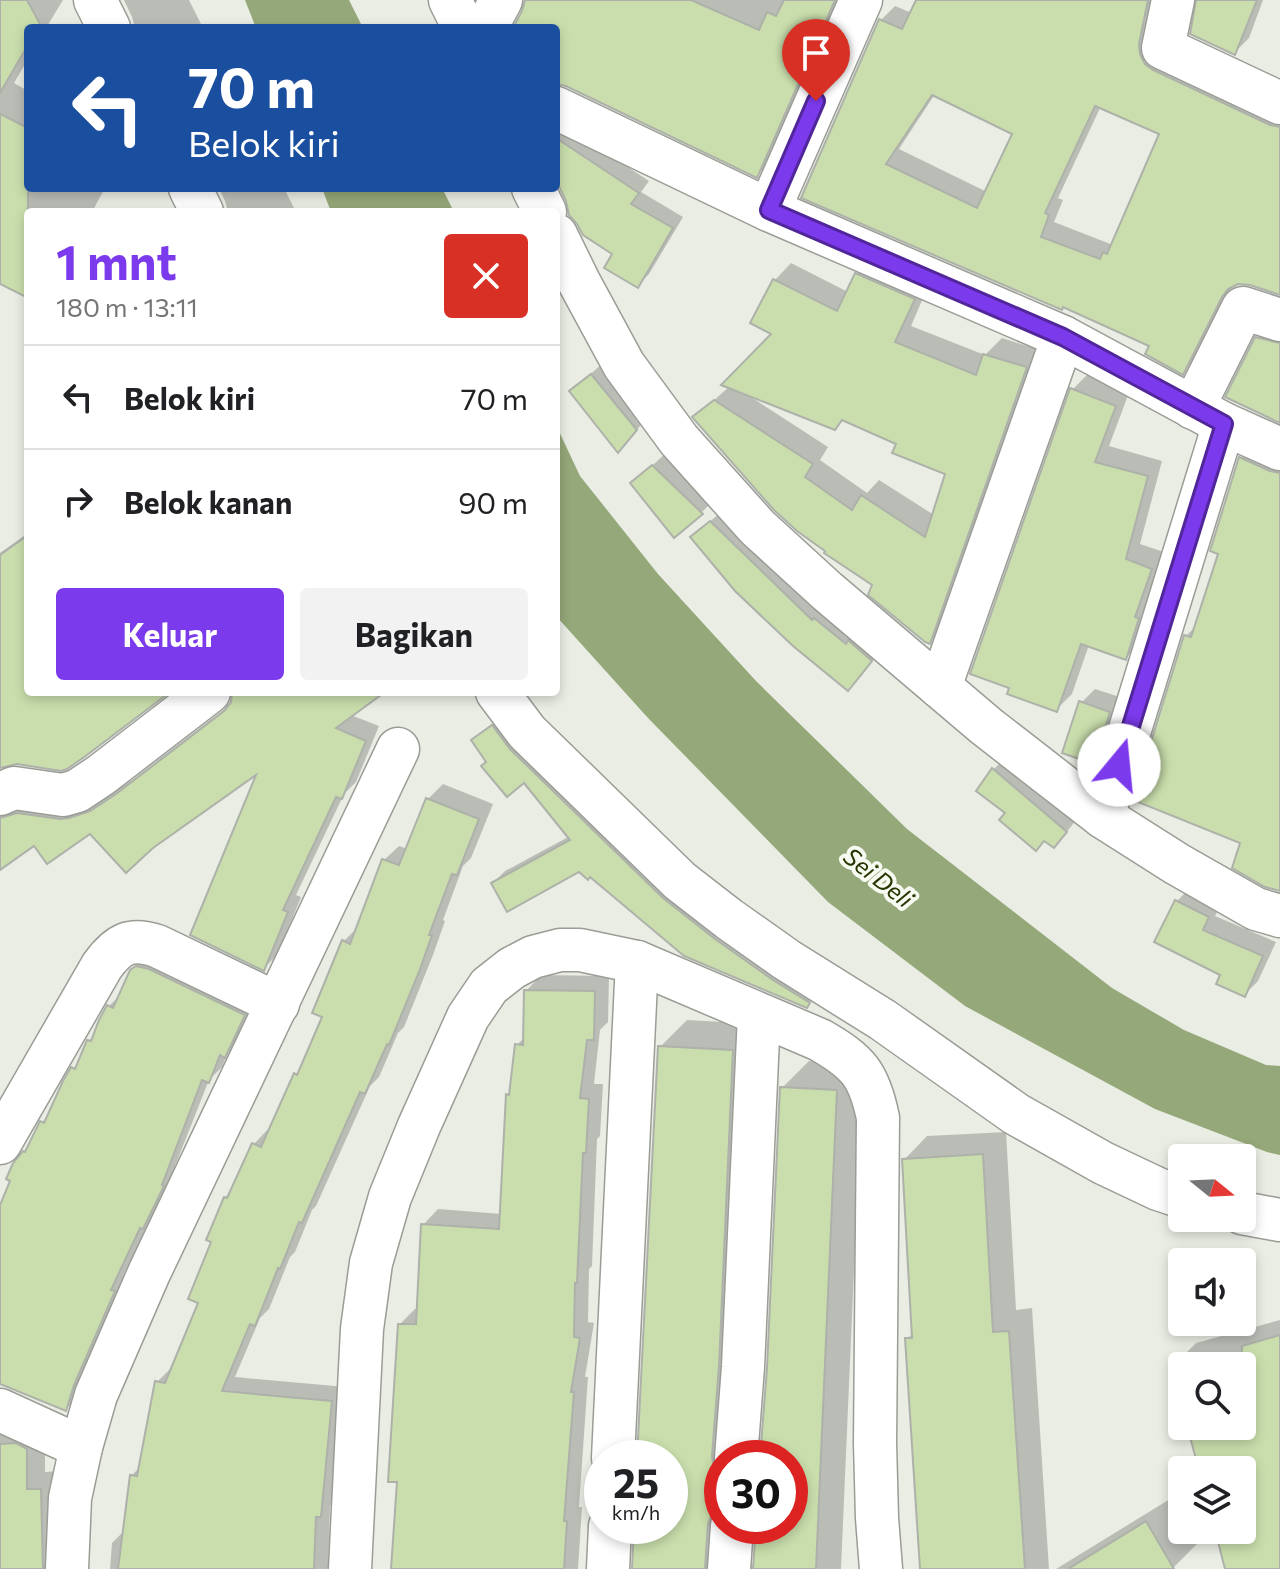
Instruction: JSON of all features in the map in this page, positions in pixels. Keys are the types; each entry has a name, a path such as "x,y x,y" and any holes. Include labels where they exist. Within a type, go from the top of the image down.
{"street":[{"path":"95,0 107,24"},
{"path":"450,0 462,24"},
{"path":"488,24 501,0"},
{"path":"769,210 861,0"},
{"path":"1173,0 1163,48 1280,103"},
{"path":"560,110 769,210 1063,337 1209,416 1280,449"},
{"path":"560,243 624,365 679,440 757,527 986,726 1103,817 1243,902 1280,916"},
{"path":"1103,817 1209,416 1243,308 1280,320"},
{"path":"940,687 1063,337"},
{"path":"0,794 14,788 63,795 77,791 204,696"},
{"path":"500,696 527,732 680,881 729,919 787,960 883,1020 1016,1114 1103,1163 1168,1192"},
{"path":"67,1569 70,1498 96,1395 149,1273 398,749"},
{"path":"0,1143 102,966 120,946 133,941 157,946 278,1004"},
{"path":"350,1569 362,1329 371,1263 390,1197 468,1017 489,986 533,957 560,950 580,950 637,962 820,1040 843,1053 867,1080 878,1118 875,1443 881,1569"},
{"path":"614,1440 637,962"},
{"path":"737,1440 759,1015"},
{"path":"1256,1216 1280,1220"},
{"path":"0,1410 81,1447"},
{"path":"608,1569 609,1544"},
{"path":"729,1569 731,1544"}],"water":[{"path":"245,0 349,0 361,24 254,24"},
{"path":"324,192 444,192 452,208 330,208"},
{"name":"Sei Deli","path":"560,434 580,476 658,574 756,681 907,829 1112,988 1184,1030 1266,1065 1280,1066 1280,1155 1155,1109 965,1006 828,902 648,718 560,620"}],"building":[{"path":"0,0 27,0 40,24 24,24 24,52 0,93"},
{"path":"525,0 691,0 759,30 767,12 776,16 784,0 835,0 757,178 560,85 560,24 515,24"},
{"path":"916,0 1148,0 1139,44 1145,64 1270,125 1280,127 1280,295 1250,285 1238,284 1228,289 1183,375 1145,354 1149,346 801,198 879,19 902,29","holes":["932,95 1012,134 977,208 886,164","1095,106 1159,134 1107,254 1103,252 1100,259 1041,237 1049,215 1045,213"]},
{"path":"1196,0 1257,0 1235,55 1190,34"},
{"path":"0,114 24,126 24,192 28,192 28,208 24,208 24,296 0,284"},
{"path":"560,141 639,193 631,204 673,228 638,288 604,268 612,254 583,235 569,215 560,188"},
{"path":"855,273 915,299 895,342 976,375 983,354 1027,367 930,644 868,595 872,585 824,553 774,510 692,417 714,400 813,464 805,477 852,510 861,495 925,537 945,474 892,453 896,444 842,420 835,430 721,385 771,334 750,323 773,279 837,311"},
{"path":"1255,337 1280,343 1280,423 1225,397"},
{"path":"591,374 637,430 618,453 569,391"},
{"path":"1070,388 1116,406 1095,462 1148,476 1126,559 1152,569 1135,617 1139,618 1126,660 1081,644 1057,712 1007,694 1009,688 970,674"},
{"path":"1239,457 1280,473 1280,891 1265,887 1232,868 1240,843 1133,800 1184,635 1191,637 1218,554 1210,551"},
{"path":"652,465 703,514 674,538 630,483"},
{"path":"710,521 812,620 814,618 846,644 848,640 872,661 848,691 793,646 735,591 690,537"},
{"path":"24,538 24,696 165,696 61,771 17,764 0,768 0,555"},
{"path":"232,696 380,696 336,728 366,741 342,799 336,797 283,910 288,912 264,971 190,935 256,775 153,848 126,873 90,834 47,864 34,846 0,870 0,818 17,813 60,819 90,811 224,711"},
{"path":"1079,701 1110,712 1094,764 1062,753"},
{"path":"492,725 510,749 663,898 715,939 810,1003 807,1008 684,956 590,877 588,880 579,872 507,912 491,883 570,840 524,783 507,797 481,766 486,762 471,740"},
{"path":"992,768 1067,832 1054,848 1044,841 1036,851 999,820 1005,813 976,791"},
{"path":"426,798 479,819 457,875 452,874 419,972 389,1045 365,1094 360,1092 302,1223 299,1222 278,1268 255,1326 250,1324 222,1391 332,1401 321,1517 316,1517 314,1569 118,1569 130,1475 137,1476 155,1381 165,1383 198,1303 188,1299 211,1242 206,1240 252,1143 261,1147 294,1073 297,1075 322,1017 312,1013 342,940 350,944 382,859 399,865"},
{"path":"1175,900 1209,917 1203,930 1263,956 1245,997 1216,984 1220,975 1154,942"},
{"path":"136,966 149,969 245,1015 225,1058 220,1055 209,1083 202,1080 164,1186 111,1290 115,1291 74,1385 66,1411 0,1384 0,1205 10,1181 6,1179 13,1163 25,1152 40,1121 44,1123 63,1081 71,1067 75,1069 107,1005 113,1008 130,970"},
{"path":"524,990 595,991 594,1040 587,1040 580,1098 589,1099 575,1283 574,1337 580,1338 571,1392 574,1392 564,1521 567,1521 564,1569 391,1569 397,1482 388,1482 398,1324 416,1324 421,1224 499,1229 506,1094 509,1095 515,1044 523,1045"},
{"path":"658,1046 733,1050 719,1366 713,1440 704,1440 705,1569 632,1569 633,1544 688,1544 688,1440 638,1440"},
{"path":"780,1087 837,1090 816,1569 753,1569 755,1544 808,1544 808,1440 761,1440"},
{"path":"983,1154 993,1332 1009,1331 1025,1569 920,1569 905,1338 912,1338 902,1159"},
{"path":"1280,1335 1280,1569 1225,1569 1219,1544 1256,1544 1256,1456 1195,1456 1191,1440 1256,1440 1256,1352 1242,1352 1242,1346"},
{"path":"16,1443 27,1449 27,1489 41,1489 43,1569 0,1569 0,1444"},
{"path":"1146,1521 1174,1569 1068,1569"}],"route":[{"path":"816,101 769,210 1063,337 1224,424 1119,765"}]}
